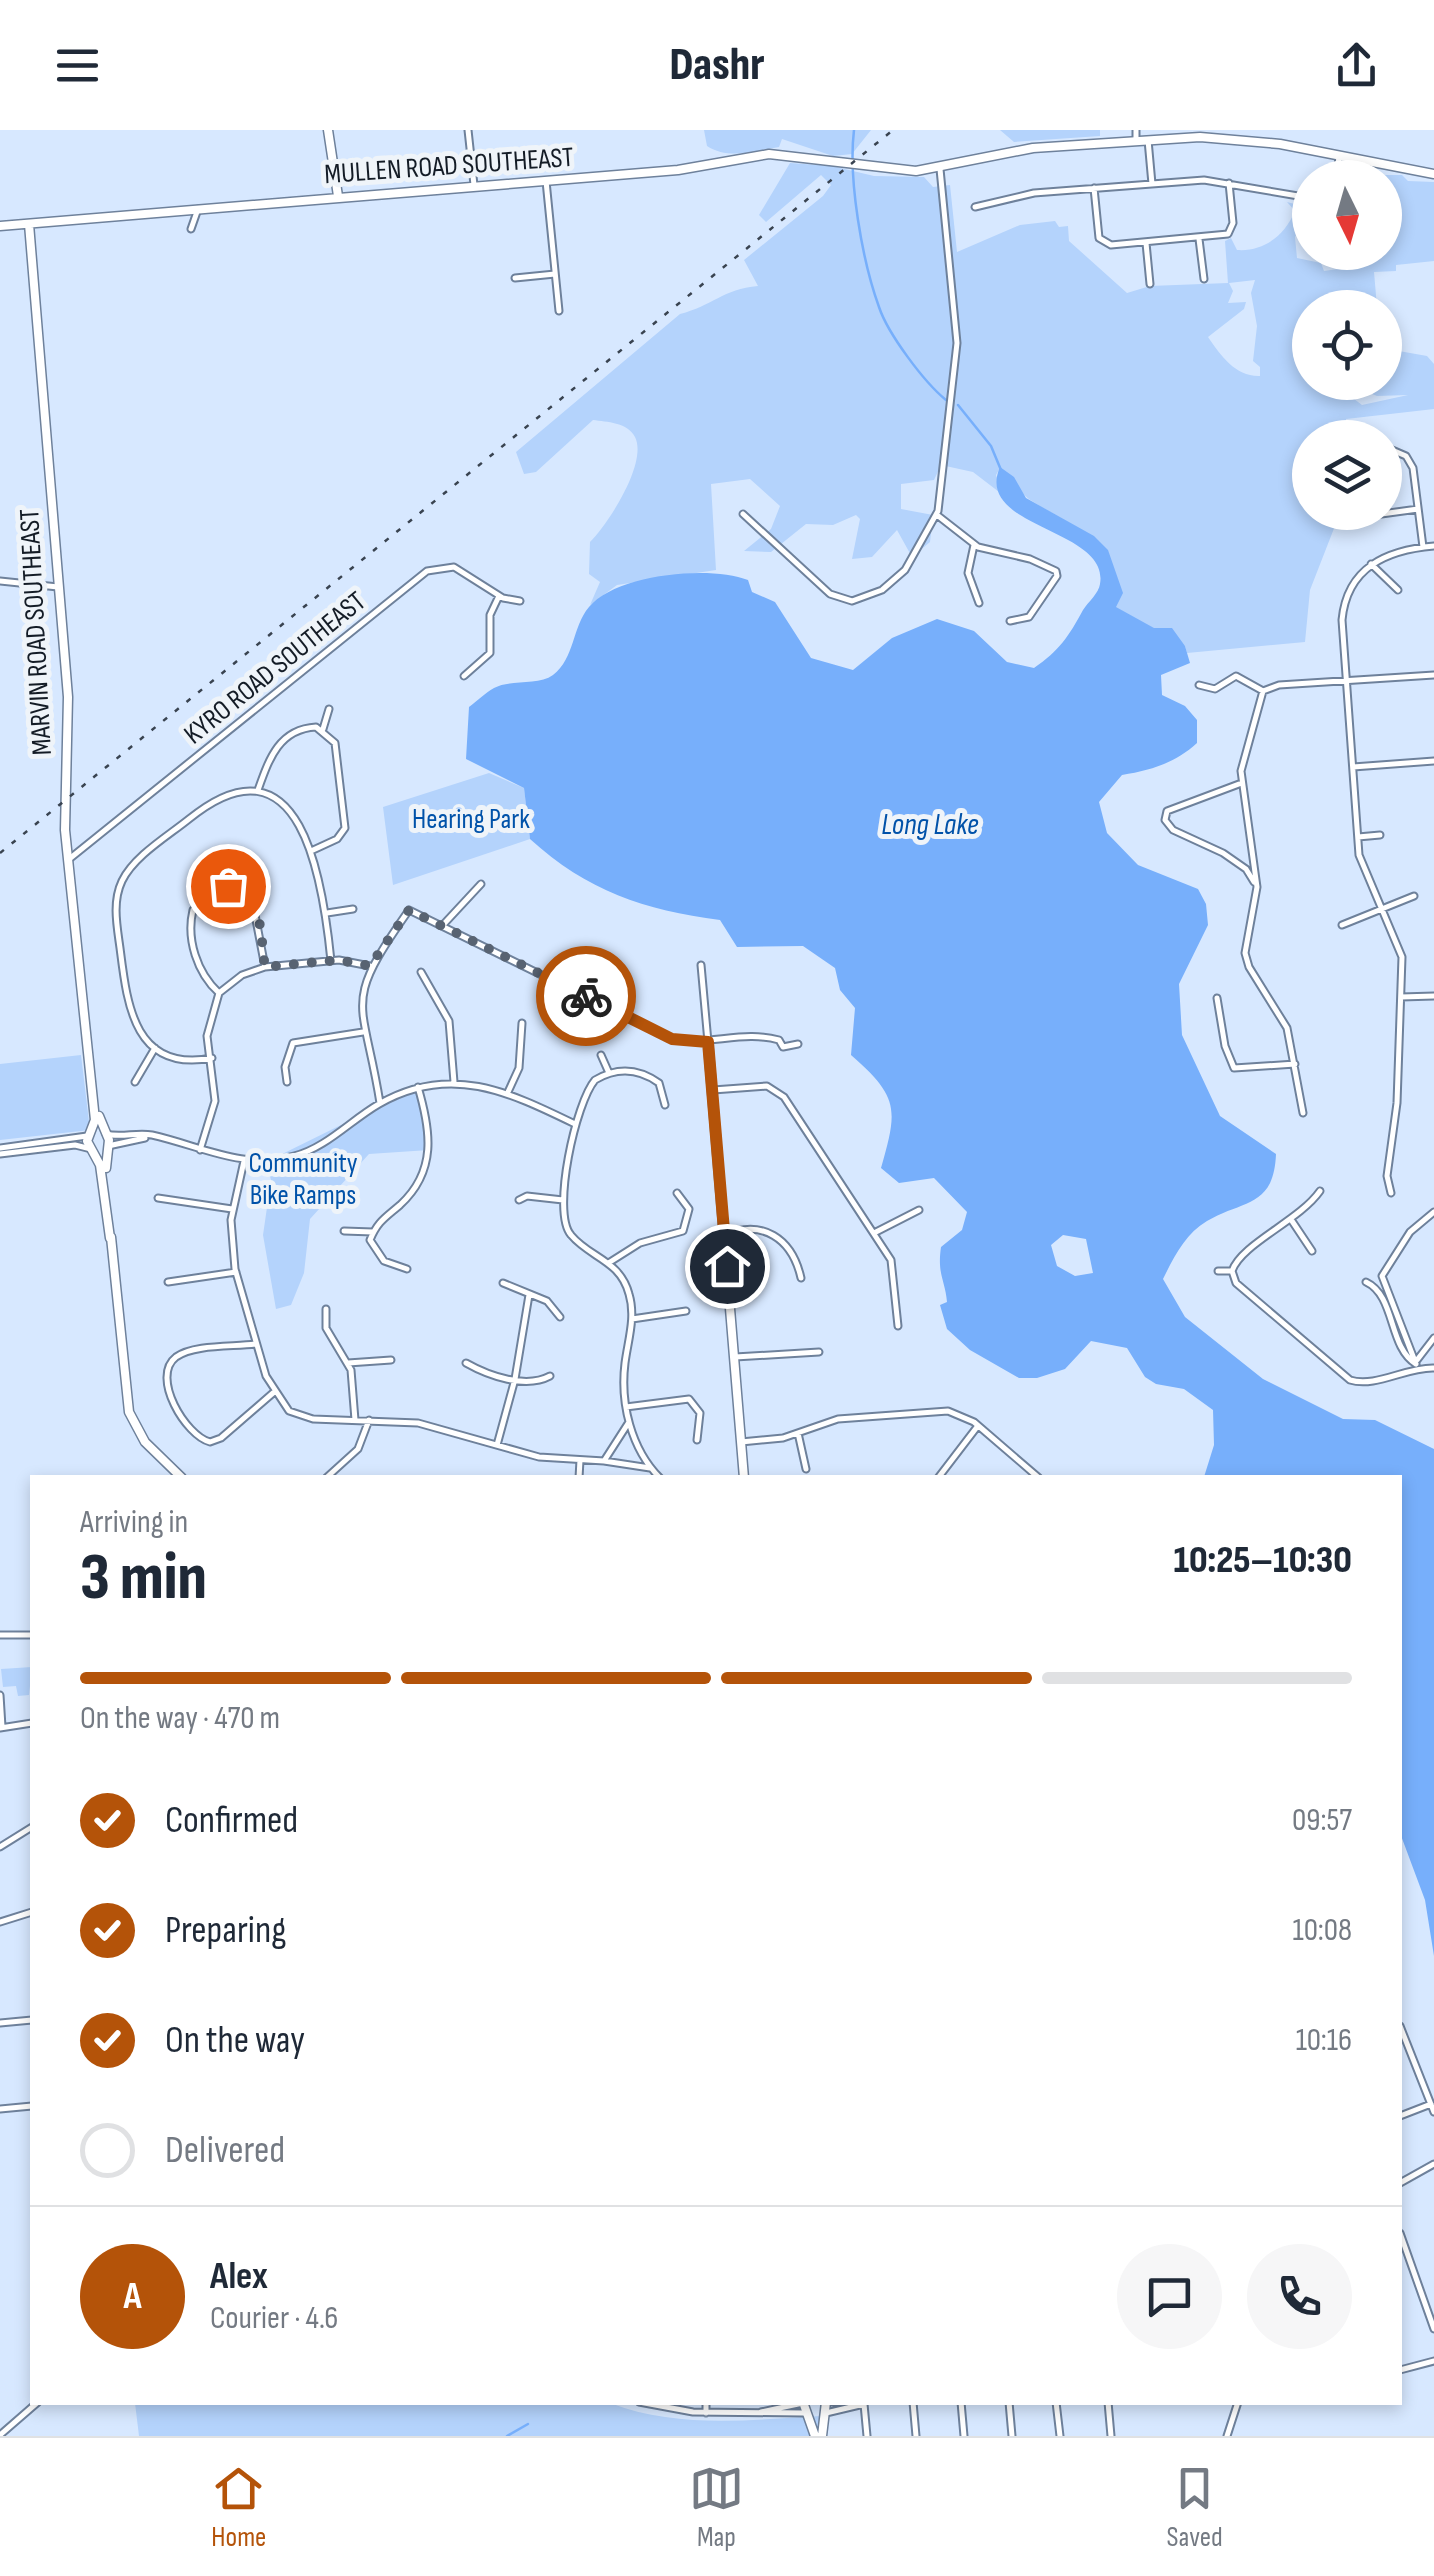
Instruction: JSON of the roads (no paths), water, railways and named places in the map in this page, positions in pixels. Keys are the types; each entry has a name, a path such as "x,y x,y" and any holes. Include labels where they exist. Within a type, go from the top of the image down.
{"street":[{"path":"328,130 338,196"},
{"path":"468,130 474,186"},
{"path":"1136,130 1136,141"},
{"name":"MULLEN ROAD SOUTHEAST","path":"0,226 682,170 768,154 871,168 940,169 1033,148 1148,140 1240,139 1434,174"},
{"path":"1148,140 1152,184"},
{"path":"1339,155 1339,160"},
{"path":"743,514 830,594 852,602 882,590 906,570 936,514 957,350 940,169"},
{"path":"546,180 559,311"},
{"path":"974,207 1034,193 1204,180 1292,195"},
{"path":"1094,188 1102,242 1110,245 1224,236 1232,230 1229,183"},
{"path":"191,229 198,208"},
{"name":"MARVIN ROAD SOUTHEAST","path":"29,224 68,709 68,860 95,1120 90,1134 92,1150"},
{"path":"1199,238 1204,279"},
{"path":"1146,242 1150,284"},
{"path":"516,278 555,274"},
{"path":"1402,454 1413,468 1422,547"},
{"path":"1402,511 1418,509"},
{"path":"936,514 992,553 1030,559 1056,572 1030,617 1010,621"},
{"path":"975,544 968,574 979,603"},
{"path":"1391,1193 1387,1176 1398,1102 1402,957 1360,861 1343,606 1352,584 1371,564 1395,550 1434,546"},
{"path":"1371,564 1398,590"},
{"name":"KYRO ROAD SOUTHEAST","path":"68,860 427,571 454,567 499,596 520,600"},
{"path":"0,581 58,587"},
{"path":"464,676 490,652 490,614 499,596"},
{"path":"1199,685 1215,689 1236,676 1264,691 1279,686 1434,675"},
{"path":"1264,691 1252,718 1240,784 1254,852 1256,885 1246,960 1284,1021 1302,1114"},
{"path":"323,729 329,709"},
{"path":"258,790 270,757 284,739 299,729 323,729 335,743 346,822 337,839 310,852"},
{"path":"1353,767 1434,761"},
{"path":"1240,784 1178,804 1167,810 1165,820 1173,830 1241,865 1256,885"},
{"path":"212,1058 187,1058 155,1048 137,1031 129,1011 116,916 120,885 129,869 209,802 238,789 258,790 274,796 294,814 324,892 331,961"},
{"path":"1358,837 1380,836"},
{"path":"237,887 239,875"},
{"path":"442,926 481,884"},
{"path":"219,993 208,983 195,956 191,916 218,890 237,887 248,893 255,906 265,967"},
{"path":"1342,925 1414,896"},
{"path":"326,913 354,909"},
{"path":"380,1103 363,1032 360,998 370,966 409,910 672,1039 708,1042 763,1037 779,1040 784,1047 798,1044"},
{"path":"200,1150 215,1101 208,1026 219,993 242,975 265,967 331,961 370,966"},
{"path":"700,966 744,1475"},
{"path":"421,972 449,1021 454,1082"},
{"path":"1400,997 1434,996"},
{"path":"1217,998 1224,1046 1234,1068 1295,1064"},
{"path":"508,1092 520,1068 522,1023"},
{"path":"287,1082 285,1067 293,1043 363,1032"},
{"name":"MARVIN ROAD SOUTHEAST","path":"88,1038 106,1148"},
{"path":"135,1082 155,1048"},
{"path":"601,1055 608,1073"},
{"path":"658,1475 629,1422 626,1406 624,1371 632,1319 629,1292 610,1262 567,1230 564,1200 576,1124 587,1090 608,1073 636,1070 652,1078 663,1090 665,1105"},
{"path":"0,1150 104,1132 158,1138 244,1161 305,1153 380,1103 418,1087 454,1082 508,1092 576,1124"},
{"path":"407,1268 384,1261 370,1246 382,1217 406,1199 425,1170 430,1140 418,1087"},
{"path":"713,1090 776,1088 799,1116 891,1260 898,1326"},
{"path":"0,1150 75,1144 92,1150 117,1141 158,1138"},
{"path":"106,1148 110,1238"},
{"path":"92,1150 100,1165 110,1238 127,1406 145,1442 179,1475"},
{"path":"244,1161 232,1209 236,1272 273,1393 297,1415 432,1426 538,1457 629,1461 653,1469"},
{"path":"1232,1271 1242,1254 1292,1221 1320,1191"},
{"path":"610,1262 640,1243 683,1231 689,1222 688,1209 677,1193"},
{"path":"518,1200 527,1196 564,1200"},
{"path":"158,1198 232,1209"},
{"path":"874,1233 919,1210"},
{"path":"1416,1366 1382,1276 1410,1232 1434,1212"},
{"path":"1292,1221 1312,1251"},
{"path":"725,1235 749,1228 772,1231 788,1248 800,1278"},
{"path":"344,1231 373,1232"},
{"path":"1218,1271 1232,1271"},
{"path":"1232,1271 1243,1292 1313,1344 1350,1380 1367,1382 1416,1366 1434,1368"},
{"path":"168,1282 236,1272"},
{"path":"1366,1282 1382,1296 1406,1356 1416,1366"},
{"path":"503,1284 548,1301 560,1317"},
{"path":"497,1445 515,1379 529,1294"},
{"path":"326,1308 326,1328 348,1363 354,1387 355,1420"},
{"path":"632,1319 686,1311"},
{"path":"1416,1366 1434,1338"},
{"path":"256,1344 195,1351 174,1358 168,1368 169,1390 192,1432 210,1442 221,1438 273,1393"},
{"path":"734,1357 819,1352"},
{"path":"348,1363 391,1360"},
{"path":"466,1363 515,1379 536,1381 550,1376"},
{"path":"626,1406 689,1399 700,1414 697,1440"},
{"path":"741,1442 838,1420 938,1410 958,1414 1035,1475"},
{"path":"329,1475 358,1449 369,1420"},
{"path":"604,1460 629,1422"},
{"path":"940,1475 977,1427"},
{"path":"798,1432 806,1469"},
{"path":"579,1475 580,1460"},
{"path":"0,1635 30,1634"},
{"path":"0,1696 1,1728 30,1722"},
{"path":"0,1847 30,1828"},
{"path":"0,1911 2,1920 30,1913"},
{"path":"0,2022 30,2020"},
{"path":"1402,2031 1434,2112"},
{"path":"1402,2115 1431,2104"},
{"path":"0,2109 30,2106"},
{"path":"1402,2182 1434,2164"},
{"path":"1404,2254 1434,2329"},
{"path":"1402,2370 1434,2362"},
{"path":"0,2436 35,2405"},
{"path":"658,2405 706,2413 806,2416 826,2409"},
{"path":"706,2405 706,2413"},
{"path":"761,2412 794,2405"},
{"path":"803,2405 818,2436"},
{"path":"864,2405 867,2436"},
{"path":"913,2405 916,2436"},
{"path":"960,2405 964,2436"},
{"path":"1009,2405 1012,2436"},
{"path":"1056,2405 1060,2436"},
{"path":"1108,2405 1111,2436"},
{"path":"1227,2436 1237,2405"},
{"path":"818,2436 826,2409"}],"water":[{"name":"Long Lake","path":"1000,467 1014,477 1026,498 1094,536 1108,550 1123,593 1116,607 1154,628 1172,628 1185,646 1190,663 1161,675 1162,695 1185,706 1197,720 1197,743 1162,765 1122,775 1099,802 1107,833 1138,865 1198,889 1206,904 1208,925 1179,984 1182,1035 1220,1116 1276,1154 1274,1172 1263,1193 1192,1232 1163,1279 1185,1317 1263,1379 1343,1419 1375,1420 1434,1449 1434,1956 1425,1900 1402,1838 1402,1475 1205,1475 1214,1445 1213,1410 1184,1389 1156,1384 1145,1377 1127,1348 1091,1341 1065,1369 1037,1378 1019,1378 970,1350 947,1329 940,1305 947,1302 941,1247 962,1230 967,1212 934,1178 899,1183 881,1168 892,1117 890,1105 878,1082 851,1055 855,1008 840,990 835,968 803,946 737,947 720,920 642,904 595,885 530,839 524,788 466,759 469,707 501,685 553,675 566,660 589,607 620,587 664,576 711,573 748,580 752,592 775,602 811,658 853,670 892,638 937,619 974,631 1007,662 1034,668 1063,642 1098,591 1097,565 1085,551 1006,504 997,488","holes":["1063,1235 1086,1239 1093,1273 1075,1276 1057,1266 1051,1245"]}],"waterway":[{"path":"854,130 858,219 879,307 908,357 946,400"},
{"path":"958,405 991,446 1001,470"},
{"path":"507,2436 528,2424"}],"railway":[{"path":"0,853 893,130"}],"park label":[{"name":"Hearing Park","path":"471,819"},
{"name":"Community Bike Ramps","path":"303,1179"}]}
